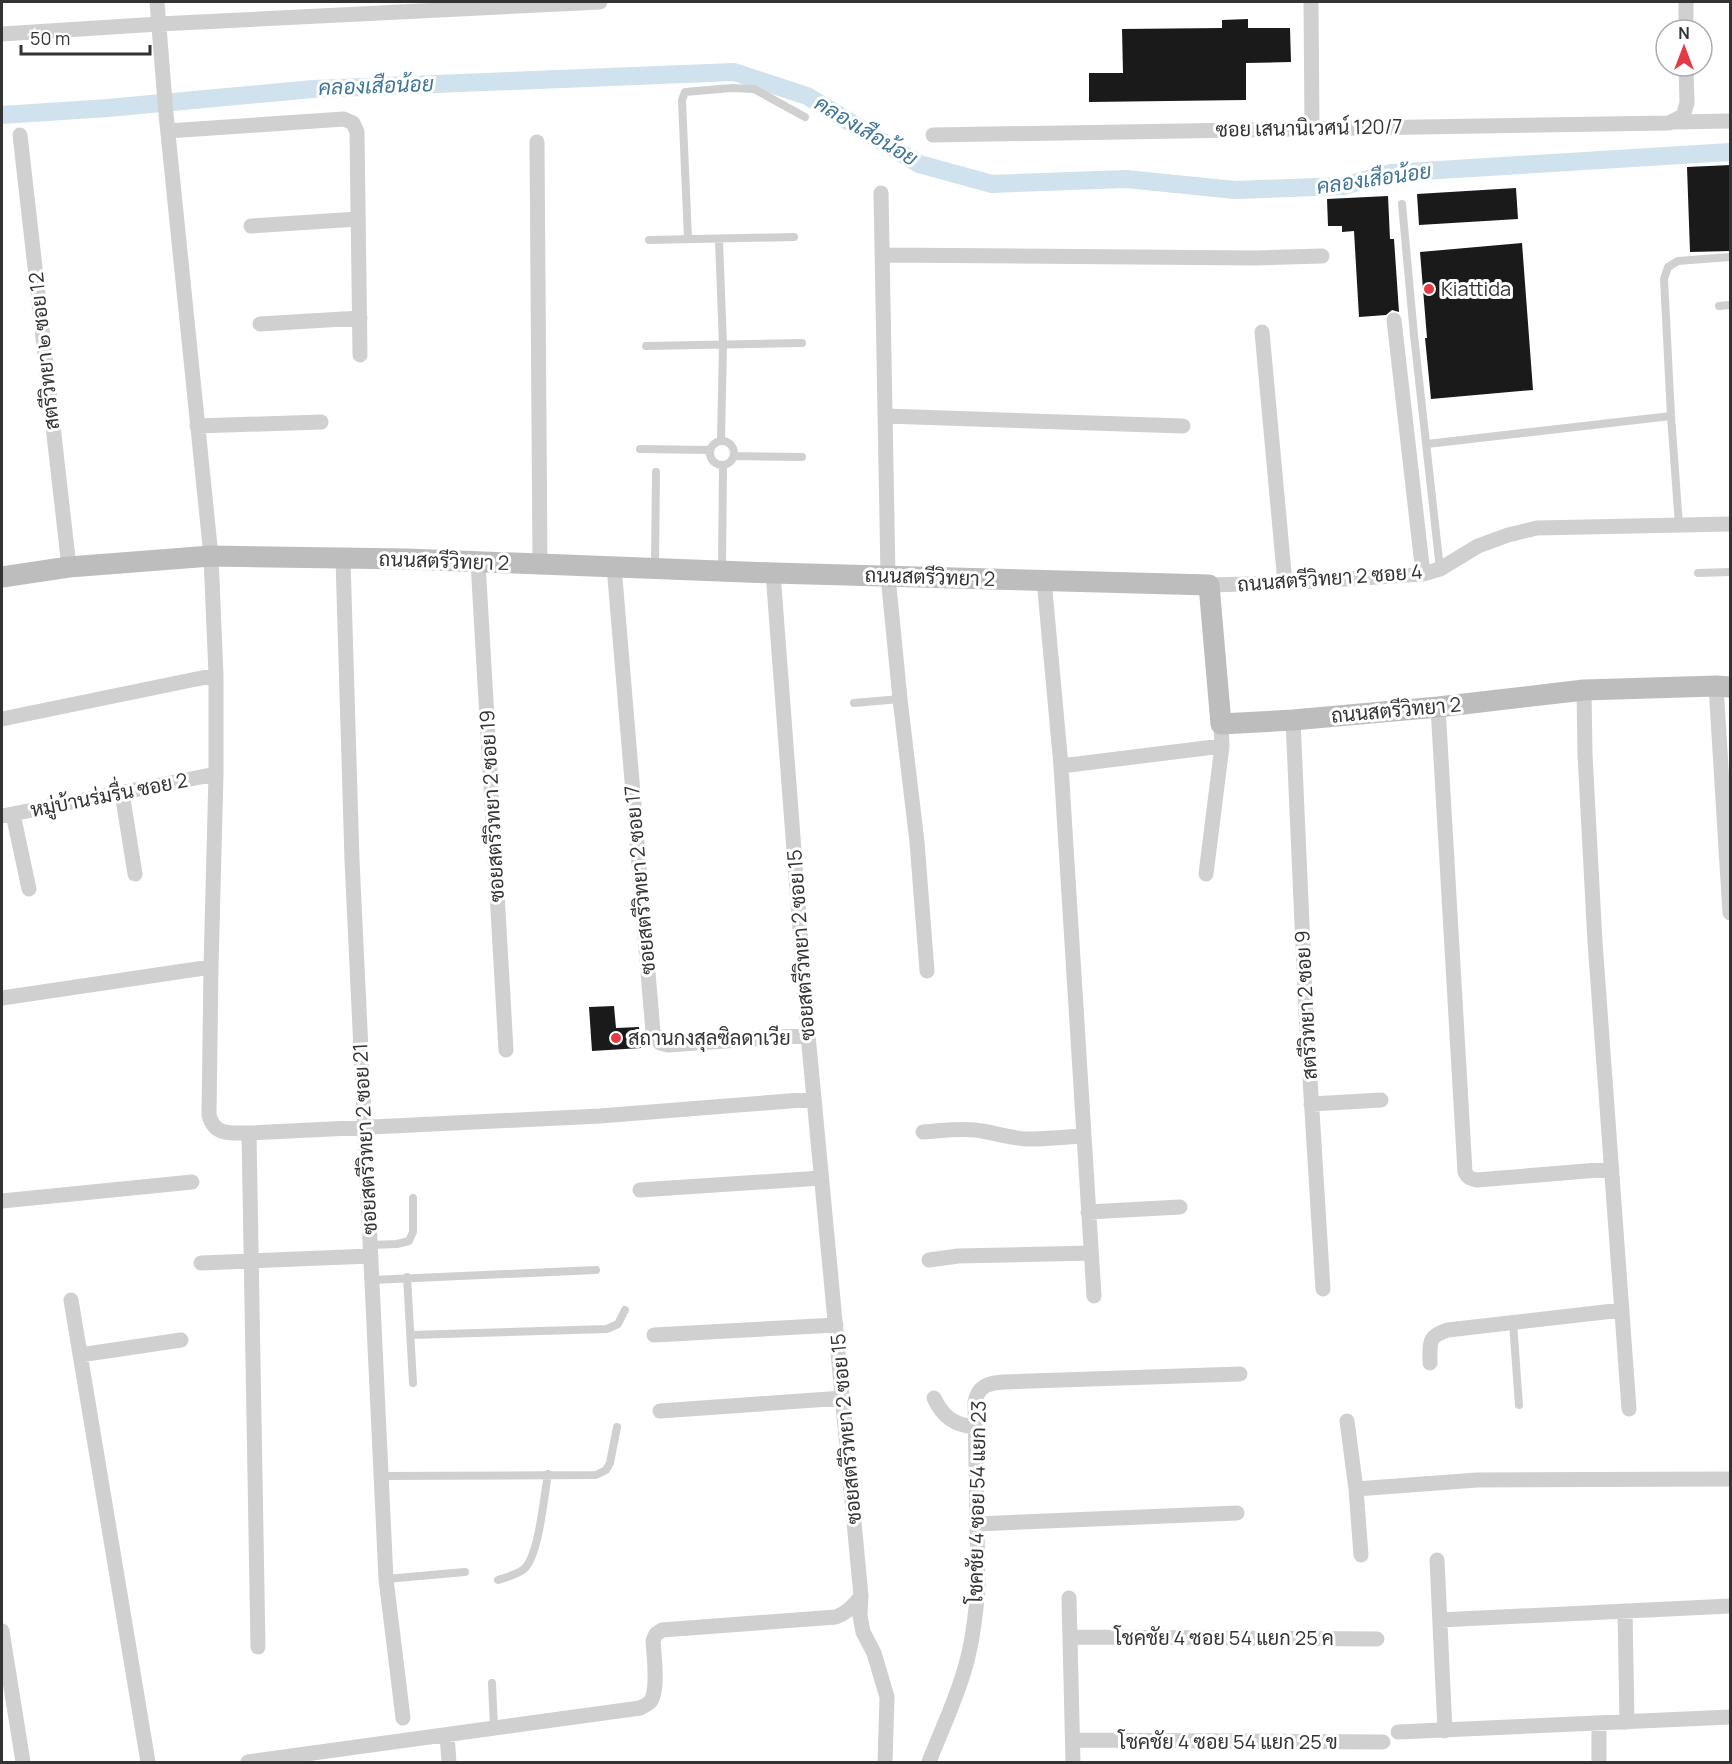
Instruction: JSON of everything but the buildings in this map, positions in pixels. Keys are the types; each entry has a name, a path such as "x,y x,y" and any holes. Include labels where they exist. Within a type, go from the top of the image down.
{"street":[{"path":"157,2 166,114 211,556 216,675 209,1115 211,1122 216,1128 231,1133 249,1133 600,1116 814,1099"},
{"path":"2,28 2,34 159,24 307,9 600,2"},
{"path":"1311,2 1312,128"},
{"path":"1686,2 1686,18"},
{"path":"1676,119 1687,103 1686,78"},
{"path":"168,131 344,119 353,123 357,132 360,355"},
{"name":"ซอย เสนานิเวศน์ 120/7","path":"933,135 1676,119 1731,121"},
{"name":"สตรีวิทยา ๒ ซอย 12","path":"20,135 69,567"},
{"path":"537,142 540,564"},
{"path":"881,193 888,576 917,842 927,971"},
{"path":"251,226 358,219"},
{"path":"883,255 1256,258 1322,256"},
{"path":"260,324 360,318"},
{"path":"1394,320 1423,574"},
{"path":"1262,332 1285,583"},
{"path":"885,416 1183,426"},
{"path":"197,426 321,422"},
{"name":"ถนนสตรีวิทยา 2 ซอย 4","path":"1209,585 1285,583 1423,574 1440,569 1478,546 1537,528 1731,524"},
{"name":"ถนนสตรีวิทยา 2","path":"2,577 69,567 211,556 407,559 773,573 1209,585"},
{"name":"ซอยสตรีวิทยา 2 ซอย 21","path":"343,559 352,860 386,1579 403,1718"},
{"name":"ซอยสตรีวิทยา 2 ซอย 19","path":"478,562 506,1050"},
{"name":"ซอยสตรีวิทยา 2 ซอย 17","path":"614,566 653,1032 660,1043 668,1045 808,1035"},
{"name":"ซอยสตรีวิทยา 2 ซอย 15","path":"773,573 808,1035 861,1596 860,1616 863,1632 874,1653 887,1697 885,1762"},
{"path":"1044,580 1061,766 1094,1296"},
{"path":"1206,874 1222,746 1209,585"},
{"path":"2,719 216,675"},
{"path":"1723,687 1731,913"},
{"name":"ถนนสตรีวิทยา 2","path":"1221,724 1438,707 1584,690 1723,687"},
{"path":"1584,690 1585,755 1594,919 1629,1409"},
{"path":"1438,707 1465,1172 1471,1179 1477,1179 1611,1169"},
{"name":"สตรีวิทยา 2 ซอย 9","path":"1293,720 1311,1104 1323,1289"},
{"path":"1061,766 1222,746"},
{"name":"หมู่บ้านร่มรื่น ซอย 2","path":"7,815 216,774"},
{"path":"122,793 135,874"},
{"path":"7,815 29,888"},
{"path":"2,998 211,967"},
{"path":"1311,1104 1382,1100"},
{"path":"923,1132 973,1130 1028,1139 1083,1136"},
{"path":"249,1133 258,1647"},
{"path":"640,1190 821,1178"},
{"path":"2,1202 192,1182"},
{"path":"1088,1212 1180,1207"},
{"path":"201,1263 251,1261 371,1250"},
{"path":"929,1260 958,1256 1091,1253"},
{"path":"71,1300 148,1762"},
{"path":"1430,1363 1432,1337 1439,1333 1622,1310"},
{"path":"654,1335 836,1325"},
{"path":"80,1355 181,1340"},
{"name":"โชคชัย 4 ซอย 54 แยก 23","path":"928,1762 956,1696 968,1656 976,1605 976,1393 982,1387 992,1383 1240,1374"},
{"path":"660,1411 843,1398"},
{"path":"934,1398 940,1411 953,1421 964,1426 975,1427"},
{"path":"1347,1421 1356,1489 1361,1555"},
{"path":"1356,1489 1477,1480 1731,1479"},
{"path":"976,1524 1237,1513"},
{"path":"1437,1560 1445,1731"},
{"path":"248,1762 640,1708 649,1704 652,1699 655,1686 653,1641 656,1634 662,1630 836,1617 855,1605 861,1596"},
{"path":"1069,1598 1073,1762"},
{"path":"1440,1620 1731,1606"},
{"path":"1625,1611 1628,1722"},
{"path":"2,1632 23,1762"},
{"name":"โชคชัย 4 ซอย 54 แยก 25 ค","path":"1070,1637 1377,1639"},
{"path":"1398,1732 1731,1717"},
{"path":"1599,1723 1599,1762"},
{"path":"447,1735 449,1762"},
{"name":"โชคชัย 4 ซอย 54 แยก 25 ข","path":"1073,1740 1383,1742"}],"lane":[{"path":"688,239 682,100 685,92 732,88 754,89 805,117"},
{"path":"1402,204 1440,569"},
{"path":"649,240 795,237"},
{"path":"719,240 723,345 721,440"},
{"path":"1679,525 1664,279 1668,267 1678,261 1731,257"},
{"path":"1719,306 1731,305"},
{"path":"646,346 802,343"},
{"path":"1427,444 1671,416"},
{"path":"721,440 729,442 734,448 734,456 730,463 715,464 710,458 710,450 714,443 721,440"},
{"path":"640,449 710,450"},
{"path":"734,456 802,457"},
{"path":"722,570 723,465"},
{"path":"655,568 657,472"},
{"path":"1698,573 1731,572"},
{"path":"854,703 900,699"},
{"path":"371,1250 409,1241 413,1232 413,1198"},
{"path":"372,1280 596,1270"},
{"path":"407,1277 413,1383"},
{"path":"411,1335 607,1329 618,1324 624,1310"},
{"path":"1513,1323 1519,1404"},
{"path":"381,1476 596,1474 606,1470 610,1463 617,1427"},
{"path":"498,1580 517,1574 532,1558 540,1526 548,1474"},
{"path":"386,1579 465,1572"},
{"path":"492,1683 494,1728"}],"waterway":[{"name":"คลองเสือน้อย","path":"2,115 108,108 313,89 734,72 807,96 919,164 992,184 1126,179 1235,190 1343,186 1391,173 1730,152"}],"place":[{"name":"Kiattida","path":"1429,289"},
{"name":"สถานกงสุลซิลดาเวีย","path":"616,1038"}]}
